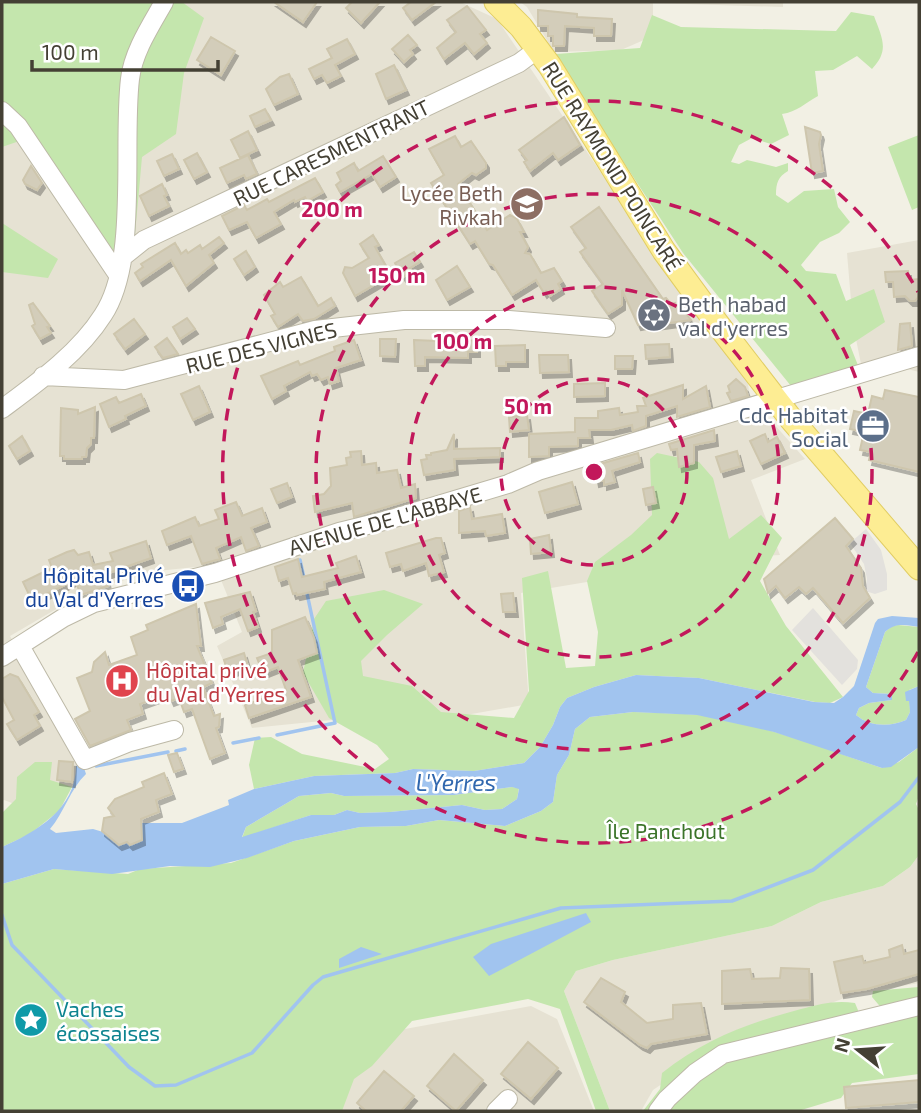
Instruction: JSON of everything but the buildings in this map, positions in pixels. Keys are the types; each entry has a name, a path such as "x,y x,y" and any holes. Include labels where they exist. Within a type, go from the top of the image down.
{"main road":[{"name":"RUE RAYMOND POINCARÉ","path":"496,2 538,49 664,251 776,399 919,568"},
{"name":"RUE RAYMOND POINCARÉ","path":"886,529 919,556"}],"street":[{"path":"2,409 92,331 105,314 116,289 124,256 130,77 145,36 164,2"},
{"name":"RUE CARESMENTRANT","path":"124,256 144,240 519,63 538,49"},
{"path":"2,111 18,127 118,275"},
{"name":"RUE DES VIGNES","path":"43,376 124,380 315,330 404,320 509,320 606,328"},
{"name":"AVENUE DE L'ABBAYE","path":"2,657 63,618 94,603 215,573 327,536 508,484 538,471 918,356"},
{"path":"20,646 85,760 130,742 174,730"},
{"path":"658,1111 695,1073 723,1054 919,1006"},
{"path":"668,1111 727,1060 919,1013"}],"shaded area":[{"path":"171,2 460,2 497,19 748,383 750,401 757,419 774,424 805,459 751,480 780,555 731,558 521,593 529,704 460,716 332,720 252,728 217,646 242,632 215,565 157,571 89,590 10,636 82,766 61,808 25,808 2,801 2,132"},
{"path":"520,2 783,2 783,7 653,3 653,36 621,50 554,52 527,7"},
{"path":"919,240 919,372 880,362 861,364 853,324 847,253"},
{"path":"866,529 881,550 887,574 887,590 875,594 865,591 867,579 864,564 850,543"},
{"path":"813,608 858,660 857,669 842,685 792,630"},
{"path":"919,855 919,983 852,995 713,1049 653,1090 641,1111 610,1111 564,991 576,971 613,960 772,926 821,902 883,886 910,867"},
{"path":"531,1006 557,1019 594,1111 327,1111 372,1035"}],"green space":[{"path":"2,2 182,2 204,18 184,73 176,134 142,157 135,234 117,251 107,255 31,137 2,147"},
{"path":"851,12 874,16 883,44 878,62 872,69 857,56 833,70 815,71 818,96 797,109 782,114 789,135 771,144 752,138 739,145 731,162 739,164 747,160 776,167 788,163 788,171 778,181 776,195 788,203 804,191 834,189 838,207 850,222 839,233 820,242 801,265 806,271 836,274 846,301 874,289 885,322 850,345 859,368 791,386 683,253 571,82 556,54 640,48 652,15 681,27 836,31"},
{"path":"919,135 919,207 912,210 888,147"},
{"path":"2,223 58,259 48,278 2,272"},
{"path":"657,453 699,462 713,478 729,539 761,515 782,538 760,581 786,626 843,697 830,703 815,702 699,678 636,675 567,698 540,747 524,763 474,771 413,769 395,773 314,776 254,789 249,765 255,738 271,737 302,754 375,769 389,759 377,745 329,718 303,673 314,619 326,601 384,590 423,604 361,661 363,676 412,686 441,712 514,718 529,691 522,578 548,571 566,668 595,666 598,632 587,581 595,562 652,515 650,459"},
{"path":"898,625 919,627 919,686 909,690 910,712 906,720 887,725 874,724 856,715 859,708 869,703 892,700 892,694 873,693 866,687 885,632"},
{"name":"Île Panchout","path":"633,712 699,715 745,724 882,768 899,762 919,747 919,796 916,804 919,810 919,855 910,867 883,886 821,902 772,926 613,960 576,971 564,991 610,1111 596,1111 560,1009 528,999 412,1021 372,1066 354,1079 342,1111 2,1111 2,884 54,869 128,874 140,869 231,863 294,841 360,827 406,826 439,820 505,826 541,811 553,802 557,775 569,755 575,729 590,717"},
{"path":"35,762 52,762 50,780 72,787 59,811 30,834 2,847 2,813 16,799 17,777"},
{"path":"519,788 517,799 502,809 485,810 462,805 390,812 360,813 347,810 334,815 311,815 242,838 246,827 299,796 331,793 344,796 454,795"},
{"path":"919,987 919,1074 852,1083 841,1098 798,1111 643,1111 660,1089 662,1073 694,1051 745,1026 828,1003 855,1003 860,1015 884,1011 872,997 873,991"}],"water":[{"name":"L'Yerres","path":"892,616 919,618 919,627 897,625 885,632 866,687 873,693 892,694 892,700 869,703 859,708 856,715 867,722 880,725 906,720 910,712 905,692 919,686 919,747 891,767 882,768 774,732 697,715 633,712 590,717 575,729 569,755 557,775 553,802 541,811 505,826 439,820 406,826 360,827 294,841 247,858 210,867 170,866 112,874 54,869 2,884 2,847 40,826 62,807 74,781 76,766 82,762 86,774 50,829 56,833 93,829 103,832 130,823 182,823 229,805 228,800 254,789 314,776 395,773 413,769 474,771 524,763 540,747 567,698 636,675 699,678 814,702 834,703 854,686 878,619","holes":["512,787 519,789 517,799 502,809 485,810 462,805 390,812 360,813 347,810 334,815 311,815 242,837 246,827 299,796 331,793 344,796 454,795"]},
{"path":"586,913 591,922 489,976 473,957 491,944"},
{"path":"361,947 382,954 339,968 339,959"}],"waterway":[{"path":"300,560 304,578"},
{"path":"277,735 335,723 306,589"},
{"path":"233,743 259,738"},
{"path":"176,751 185,749"},
{"path":"96,766 168,752"},
{"path":"2,915 12,945 129,1067 155,1086 176,1085 252,1053 323,977 561,908 732,901 813,870 900,802 919,777"}],"place":[{"name":"Lycée Beth Rivkah","path":"527,204"},
{"name":"Beth habad val d'yerres","path":"654,315"},
{"name":"Cdc Habitat Social","path":"873,426"},
{"name":"Hôpital Privé du Val d'Yerres","path":"188,586"},
{"name":"Hôpital privé du Val d'Yerres","path":"122,681"},
{"name":"Vaches écossaises","path":"31,1020"}]}
